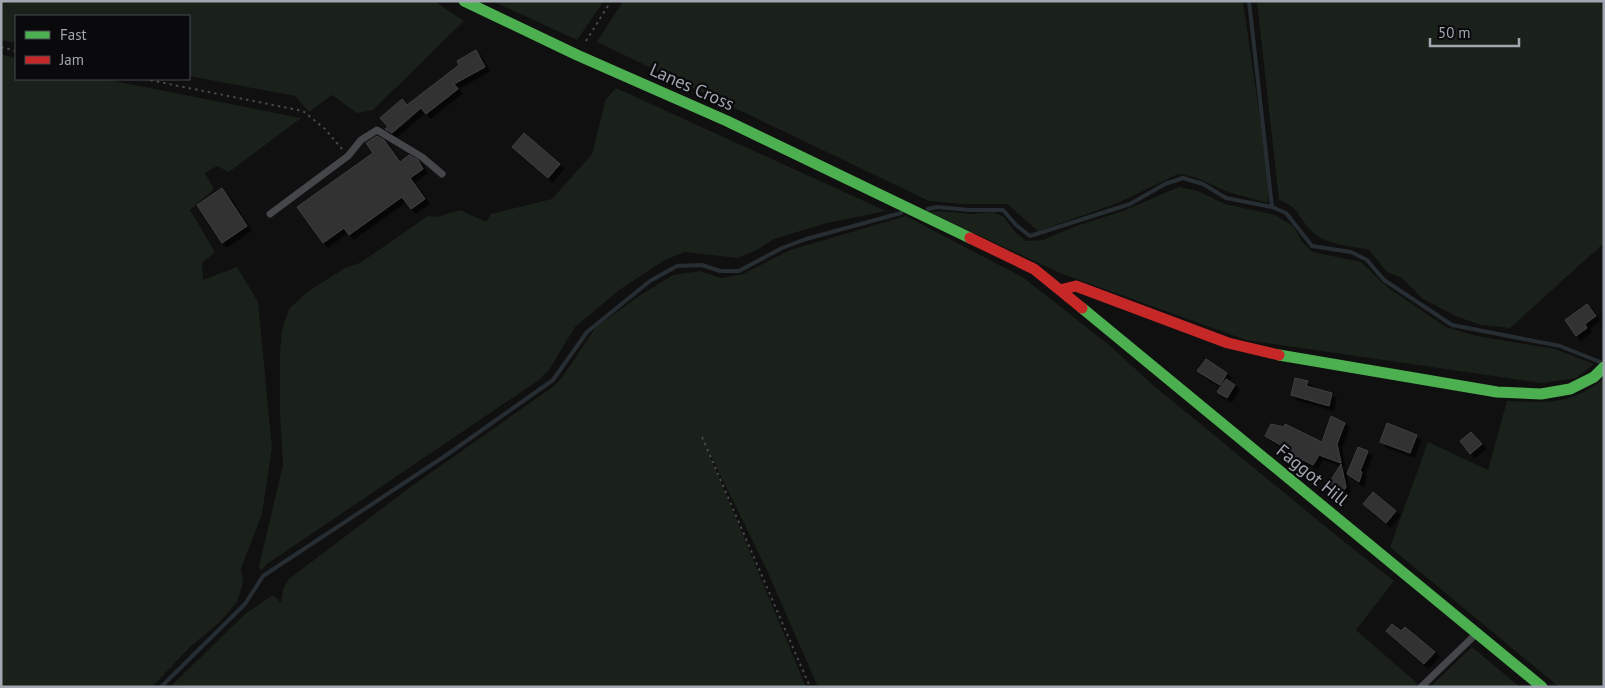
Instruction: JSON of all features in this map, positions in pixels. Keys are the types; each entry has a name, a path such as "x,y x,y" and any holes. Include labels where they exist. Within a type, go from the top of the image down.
{"street":[{"name":"Lanes Cross","path":"464,1 577,55 727,121 905,206 1034,269 1060,290"},
{"path":"1060,290 1076,286 1228,344 1252,350 1497,392 1541,394 1570,389 1594,377 1604,367"},
{"name":"Faggot Hill","path":"1060,290 1542,687"}],"lane":[{"path":"270,214 348,156 361,140 377,130 422,157 442,174"},
{"path":"1421,687 1476,634"}],"path":[{"path":"577,55 611,1"},
{"path":"1,48 15,51"},
{"path":"149,80 303,111 325,129 348,156"},
{"path":"702,437 810,687"}],"shaded area":[{"path":"1,1 434,1 464,21 373,110 357,113 332,95 309,112 295,96 190,76 190,15 15,15 15,43 1,40"},
{"path":"492,1 604,1 577,40"},
{"path":"623,1 1243,1 1268,174 1268,203 1228,192 1195,177 1178,174 1118,203 1038,231 1007,204 961,204 929,201 597,42"},
{"path":"1257,1 1604,1 1604,243 1510,328 1481,325 1458,317 1423,299 1402,278 1387,272 1369,250 1334,243 1316,235 1292,207 1279,200"},
{"path":"1,54 15,58 15,80 109,80 301,118 229,172 217,166 205,173 214,189 190,210 215,252 202,263 203,280 237,267 258,302 272,448 262,514 241,568 243,583 237,602 220,622 190,647 152,687 1,687"},
{"path":"616,88 886,211 827,223 774,239 757,250 738,258 685,252 665,260 619,290 575,327 549,370 536,382 267,564 261,571 259,566 283,465 280,413 280,352 282,330 289,309 307,292 345,268 360,263 428,216 437,217 460,210 486,222 491,214 552,199 592,154 606,99"},
{"path":"1179,187 1198,191 1225,204 1275,215 1293,226 1303,243 1313,252 1361,262 1387,287 1446,327 1477,336 1555,349 1594,364 1576,378 1542,383 1246,340 1060,273 929,212 972,214 993,212 1004,217 1015,232 1026,241 1043,240 1076,226 1123,211"},
{"path":"906,216 1024,278 1109,345 1153,385 1394,581 1356,630 1418,684 1416,687 818,687 765,566 705,444 806,687 170,687 245,614 273,595 281,603 283,589 289,579 409,488 554,386 563,376 596,327 642,294 673,275 700,271 721,278 743,274 790,250"},
{"path":"1604,378 1604,687 1559,687 1390,547 1428,442 1488,470 1507,401 1547,402 1570,398 1592,387"},
{"path":"1472,647 1520,687 1430,687"}],"building":[{"path":"476,50 485,67 454,84 458,89 426,114 421,108 392,133 385,129 388,127 380,118 402,99 407,105 459,65 457,61"},
{"path":"524,133 560,164 548,178 512,147"},
{"path":"377,136 384,140 400,162 409,155 418,160 423,169 410,178 425,199 411,209 402,197 349,235 344,228 323,243 297,207 373,153 366,143"},
{"path":"222,188 247,226 222,243 197,205"},
{"path":"1587,304 1596,316 1585,324 1587,328 1576,336 1565,320"},
{"path":"1206,359 1227,373 1220,385 1197,371"},
{"path":"1295,378 1308,381 1306,386 1332,393 1329,406 1291,395"},
{"path":"1226,379 1235,385 1227,398 1217,392"},
{"path":"1331,416 1345,423 1337,444 1341,463 1319,455 1313,465 1281,449 1282,446 1265,436 1271,424 1284,427 1285,424 1322,442"},
{"path":"1387,423 1417,435 1410,453 1380,442"},
{"path":"1471,432 1482,444 1470,454 1460,441"},
{"path":"1358,447 1368,451 1360,471 1362,472 1359,482 1347,474"},
{"path":"1341,464 1346,487 1341,494 1327,486"},
{"path":"1373,492 1396,511 1386,523 1363,504"},
{"path":"1392,624 1401,631 1405,627 1435,652 1424,664 1386,631"}],"waterway":[{"path":"1249,1 1272,207"},
{"path":"928,209 937,207 969,210 1003,210 1016,225 1030,236 1130,204 1165,184 1183,178 1203,184 1226,198 1272,207 1286,213 1312,246 1351,252 1367,260 1384,280 1452,325 1560,346 1600,362"},
{"path":"161,687 245,604 263,576 448,454 553,380 587,332 650,281 677,266 702,265 720,271 739,271 782,248 806,239 901,213"}],"traffic: fast":[{"path":"464,1 577,55 727,121 970,238"},
{"path":"1082,308 1542,687"},
{"path":"1279,355 1497,392 1541,394 1570,389 1594,377 1604,367"}],"traffic: jam":[{"path":"970,238 1034,269 1082,308"},
{"path":"1060,290 1076,286 1228,343 1279,355"}]}
